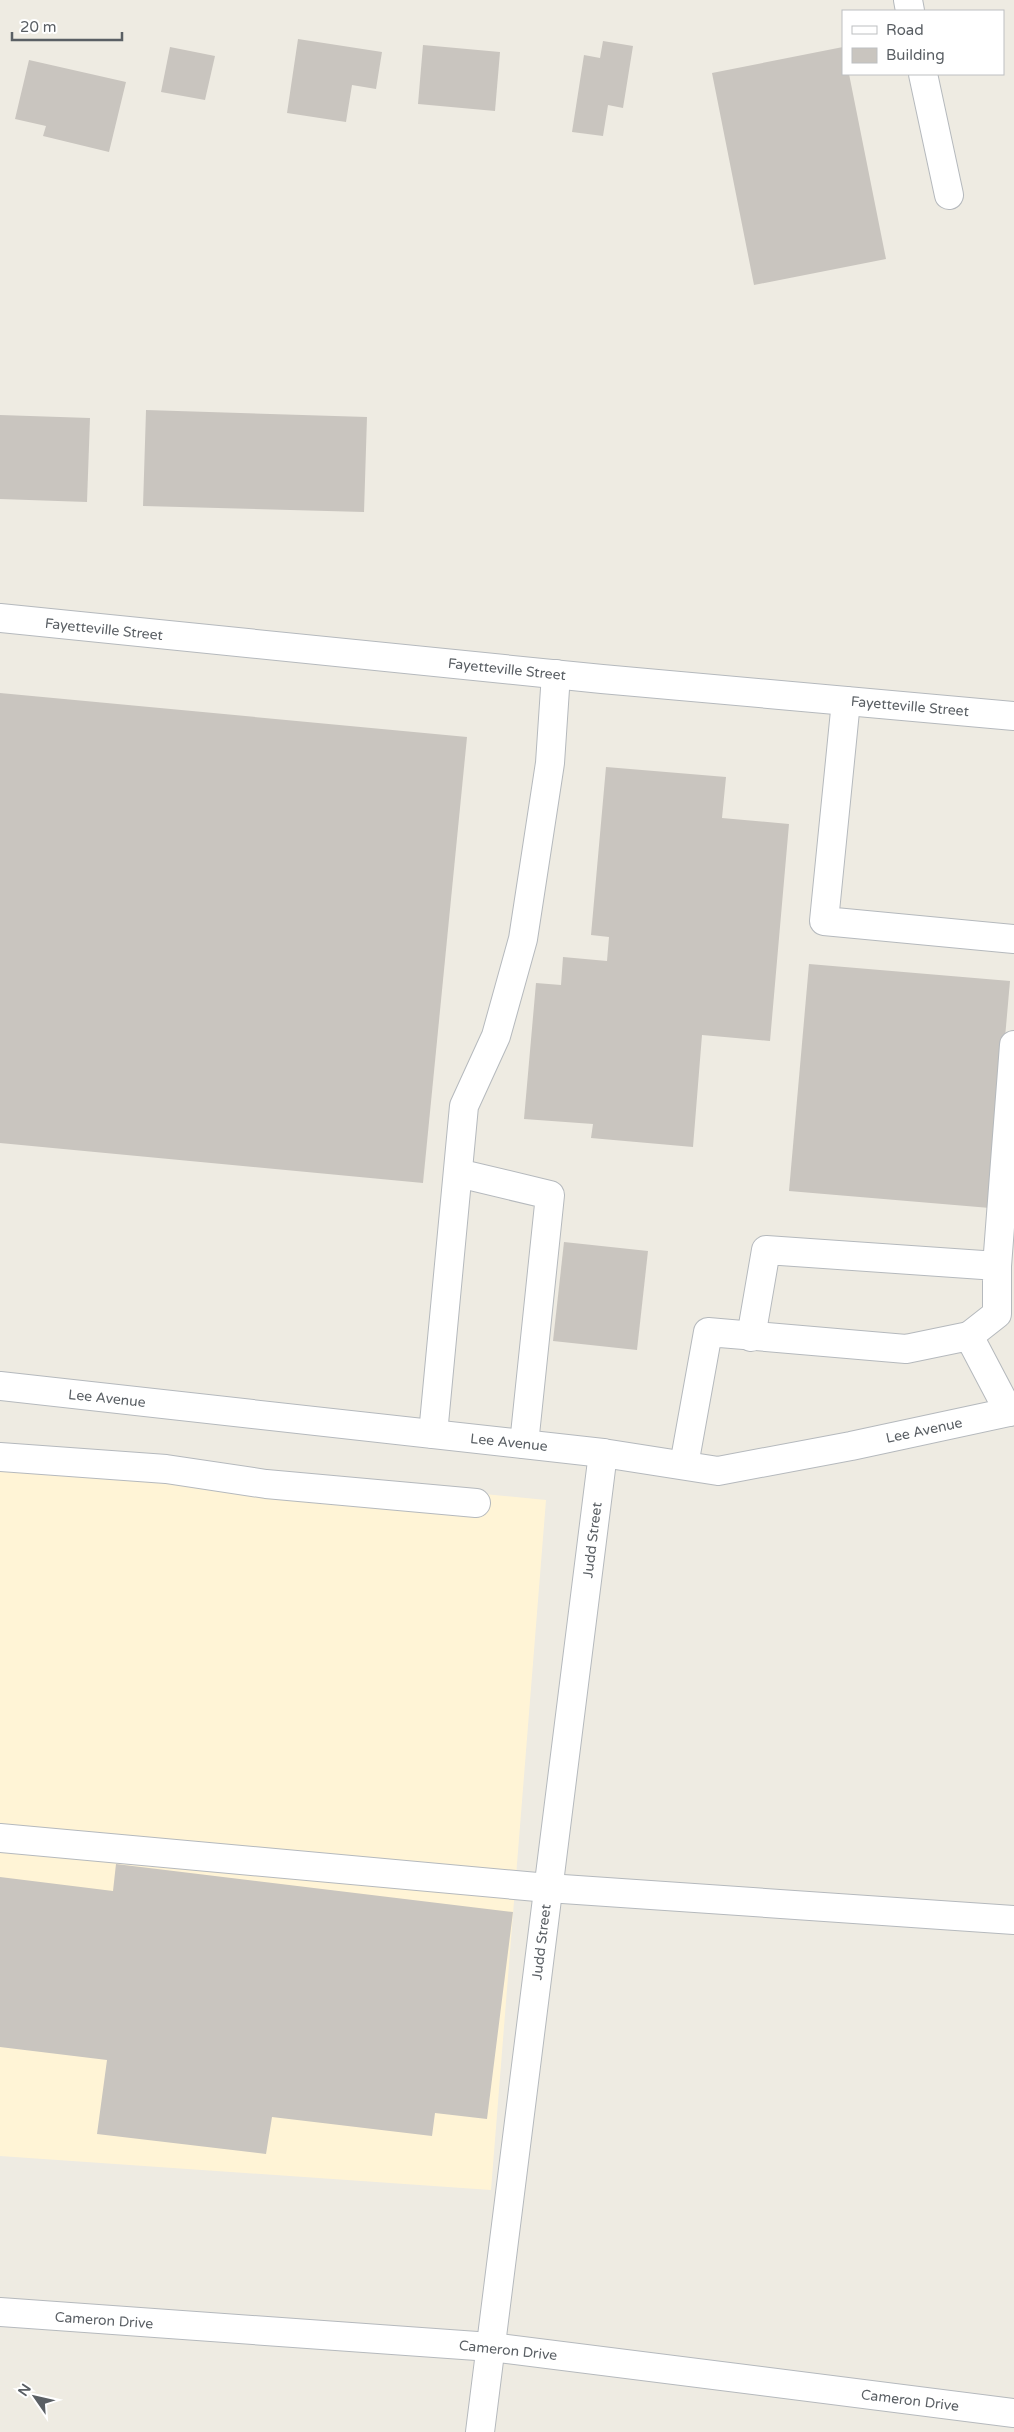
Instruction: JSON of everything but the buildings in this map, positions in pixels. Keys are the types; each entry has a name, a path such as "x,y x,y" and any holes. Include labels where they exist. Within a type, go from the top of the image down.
{"street":[{"path":"923,75 949,195"},
{"name":"Fayetteville Street","path":"0,618 556,674 1014,716"},
{"path":"433,1434 464,1106 496,1036 523,939 550,763 556,674"},
{"path":"846,701 824,921 1014,938"},
{"path":"684,1465 708,1332 906,1349 970,1336 997,1314 997,1266 1014,1045"},
{"path":"458,1173 550,1196 524,1444"},
{"path":"751,1337 766,1250 997,1266"},
{"path":"970,1336 1012,1412"},
{"name":"Lee Avenue","path":"0,1386 603,1452 718,1471 851,1446 1012,1412"},
{"name":"Judd Street","path":"480,2432 603,1452"},
{"path":"0,1457 166,1469 266,1484 476,1503"},
{"path":"0,1838 548,1888 1014,1920"},
{"name":"Cameron Drive","path":"0,2312 490,2347 1014,2413"}],"shaded area":[{"path":"0,1447 546,1500 491,2190 0,2156"}]}
